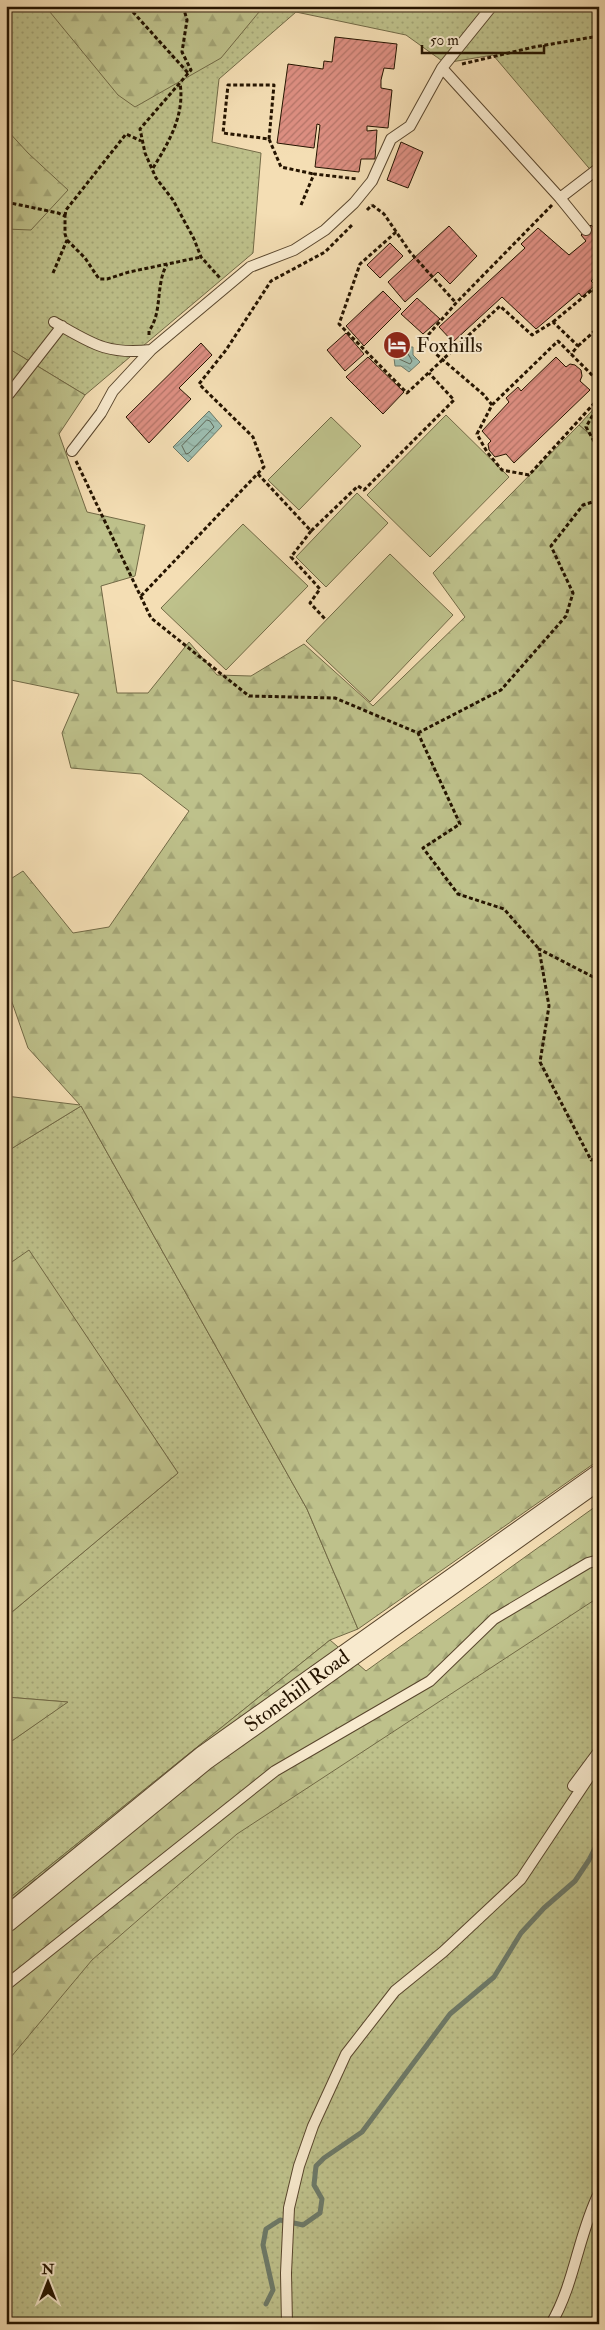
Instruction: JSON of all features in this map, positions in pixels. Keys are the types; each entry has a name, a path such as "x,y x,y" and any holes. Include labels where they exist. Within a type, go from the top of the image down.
{"street":[{"name":"Stonehill Road","path":"6,1920 204,1758 599,1477"}],"lane":[{"path":"72,451 101,412 113,392 151,350 250,267 294,250 325,230 354,204 372,181 391,139 410,126 442,68 492,6"},
{"path":"442,68 560,198 586,230"},
{"path":"560,198 599,168"},
{"path":"9,394 58,324 98,347 132,352 151,350"},
{"path":"6,1985 275,1771 430,1681 494,1619 588,1563 599,1560"},
{"path":"573,1786 599,1752"},
{"path":"288,2324 288,2210 298,2166 313,2126 346,2054 395,1991 450,1946 520,1879 599,1762"},
{"path":"551,2324 570,2284 582,2234 599,2192"}],"path":[{"path":"134,6 132,11 189,74"},
{"path":"184,6 187,20 182,52 191,70 140,129 141,141 152,169 173,200 194,239 201,257 227,286"},
{"path":"442,68 534,47 599,36"},
{"path":"152,169 165,148 178,119 182,96 180,83"},
{"path":"269,139 223,133 228,85 274,85 269,139 281,167 314,174 372,181 372,205 366,212"},
{"path":"141,141 126,134 66,210 64,234 67,240 84,258 99,279 107,279 201,257"},
{"path":"301,205 314,174"},
{"path":"492,405 484,395 422,342 456,303 560,198"},
{"path":"6,202 58,213 64,216"},
{"path":"372,205 384,214 410,252 456,303"},
{"path":"141,596 264,468 253,437 199,384 226,350 271,281 325,252 359,218"},
{"path":"396,232 360,264 338,324 407,393 500,306 532,336 553,322 599,284"},
{"path":"53,273 67,240"},
{"path":"151,350 149,331 156,321 160,282 167,264"},
{"path":"592,290 599,296"},
{"path":"553,322 578,346"},
{"path":"571,354 599,327"},
{"path":"599,382 558,341 492,405 477,434 486,452 502,470 529,475 599,398"},
{"path":"326,620 310,603 320,589 291,556 311,531 358,486 364,490 454,400 429,373"},
{"path":"599,404 586,427 599,450"},
{"path":"72,451 151,618 249,696 335,698 418,733 460,824 423,848 458,894 504,909 539,949 599,980"},
{"path":"258,474 311,531"},
{"path":"418,733 501,690 566,616 573,593 551,546 583,505 599,500"},
{"path":"539,949 549,1006 540,1062 591,1160 599,1158"}],"green space":[{"path":"6,6 599,6 599,180 493,55 445,63 406,35 296,12 219,79 212,142 261,153 253,253 85,395 6,347"},
{"path":"45,6 264,6 221,58 135,107 118,95"},
{"path":"6,129 28,153 68,190 31,230 6,229"},
{"path":"6,347 85,395 59,434 87,512 145,525 135,576 101,586 117,693 148,693 189,642 217,675 251,676 304,644 373,706 465,617 433,573 579,425 599,442 599,1460 358,1629 307,1509 81,1106 6,1152 6,1096 80,1105 28,1048 6,985 6,882 23,871 73,933 109,927 189,811 141,774 71,768 62,733 79,694 6,679"},
{"path":"599,403 599,442 579,425"},
{"path":"446,415 509,477 430,557 367,495"},
{"path":"331,417 361,446 299,510 268,480"},
{"path":"357,493 388,523 326,587 296,557"},
{"path":"243,524 308,586 226,670 161,608"},
{"path":"390,554 453,615 370,702 306,641"},
{"path":"81,1106 307,1509 358,1629 330,1640 6,1901 6,1745 67,1702 6,1697 6,1617 178,1473 29,1251 6,1266 6,1152"},
{"path":"29,1250 178,1473 6,1617 6,1266"},
{"path":"599,1504 599,1597 237,1834 92,1960 6,2063 6,1901 330,1640 366,1671"},
{"path":"599,1526 599,2324 6,2324 6,1965"},
{"path":"6,1697 68,1702 6,1745"}],"water":[{"path":"398,340 406,347 413,347 413,355 420,362 409,372 401,366 395,366 394,358 388,350"},
{"path":"209,411 222,426 188,462 173,447"}],"building":[{"path":"335,37 397,44 394,69 384,68 381,80 381,88 392,90 388,128 367,126 367,131 377,130 375,159 361,159 359,172 315,167 320,125 317,124 314,148 277,143 288,64 323,69 324,61 332,62"},
{"path":"401,142 423,152 408,188 387,180"},
{"path":"591,225 597,230 599,228 599,274 591,281 595,285 582,297 579,293 536,329 502,297 453,342 439,327 525,248 521,244 538,228 569,255 586,241 581,235"},
{"path":"449,226 477,256 450,284 438,272 405,302 388,282"},
{"path":"390,243 403,256 380,278 367,265"},
{"path":"383,291 401,309 364,346 346,326"},
{"path":"417,298 440,319 423,334 401,314"},
{"path":"346,333 364,354 345,371 327,350"},
{"path":"201,343 212,355 179,388 191,399 149,443 126,417"},
{"path":"368,357 404,392 383,414 346,377"},
{"path":"556,357 566,367 570,364 575,365 581,370 582,376 580,381 590,390 514,463 506,454 495,457 489,450 488,444 491,441 482,431 509,402 506,398 518,387 521,391"}],"waterway":[{"path":"266,2304 273,2290 263,2245 266,2229 280,2220 303,2225 320,2213 322,2199 314,2185 316,2166 324,2158 362,2132 450,2014 494,1977 521,1933 544,1908 575,1881 599,1840"}],"place":[{"name":"Foxhills","path":"397,345"}]}
